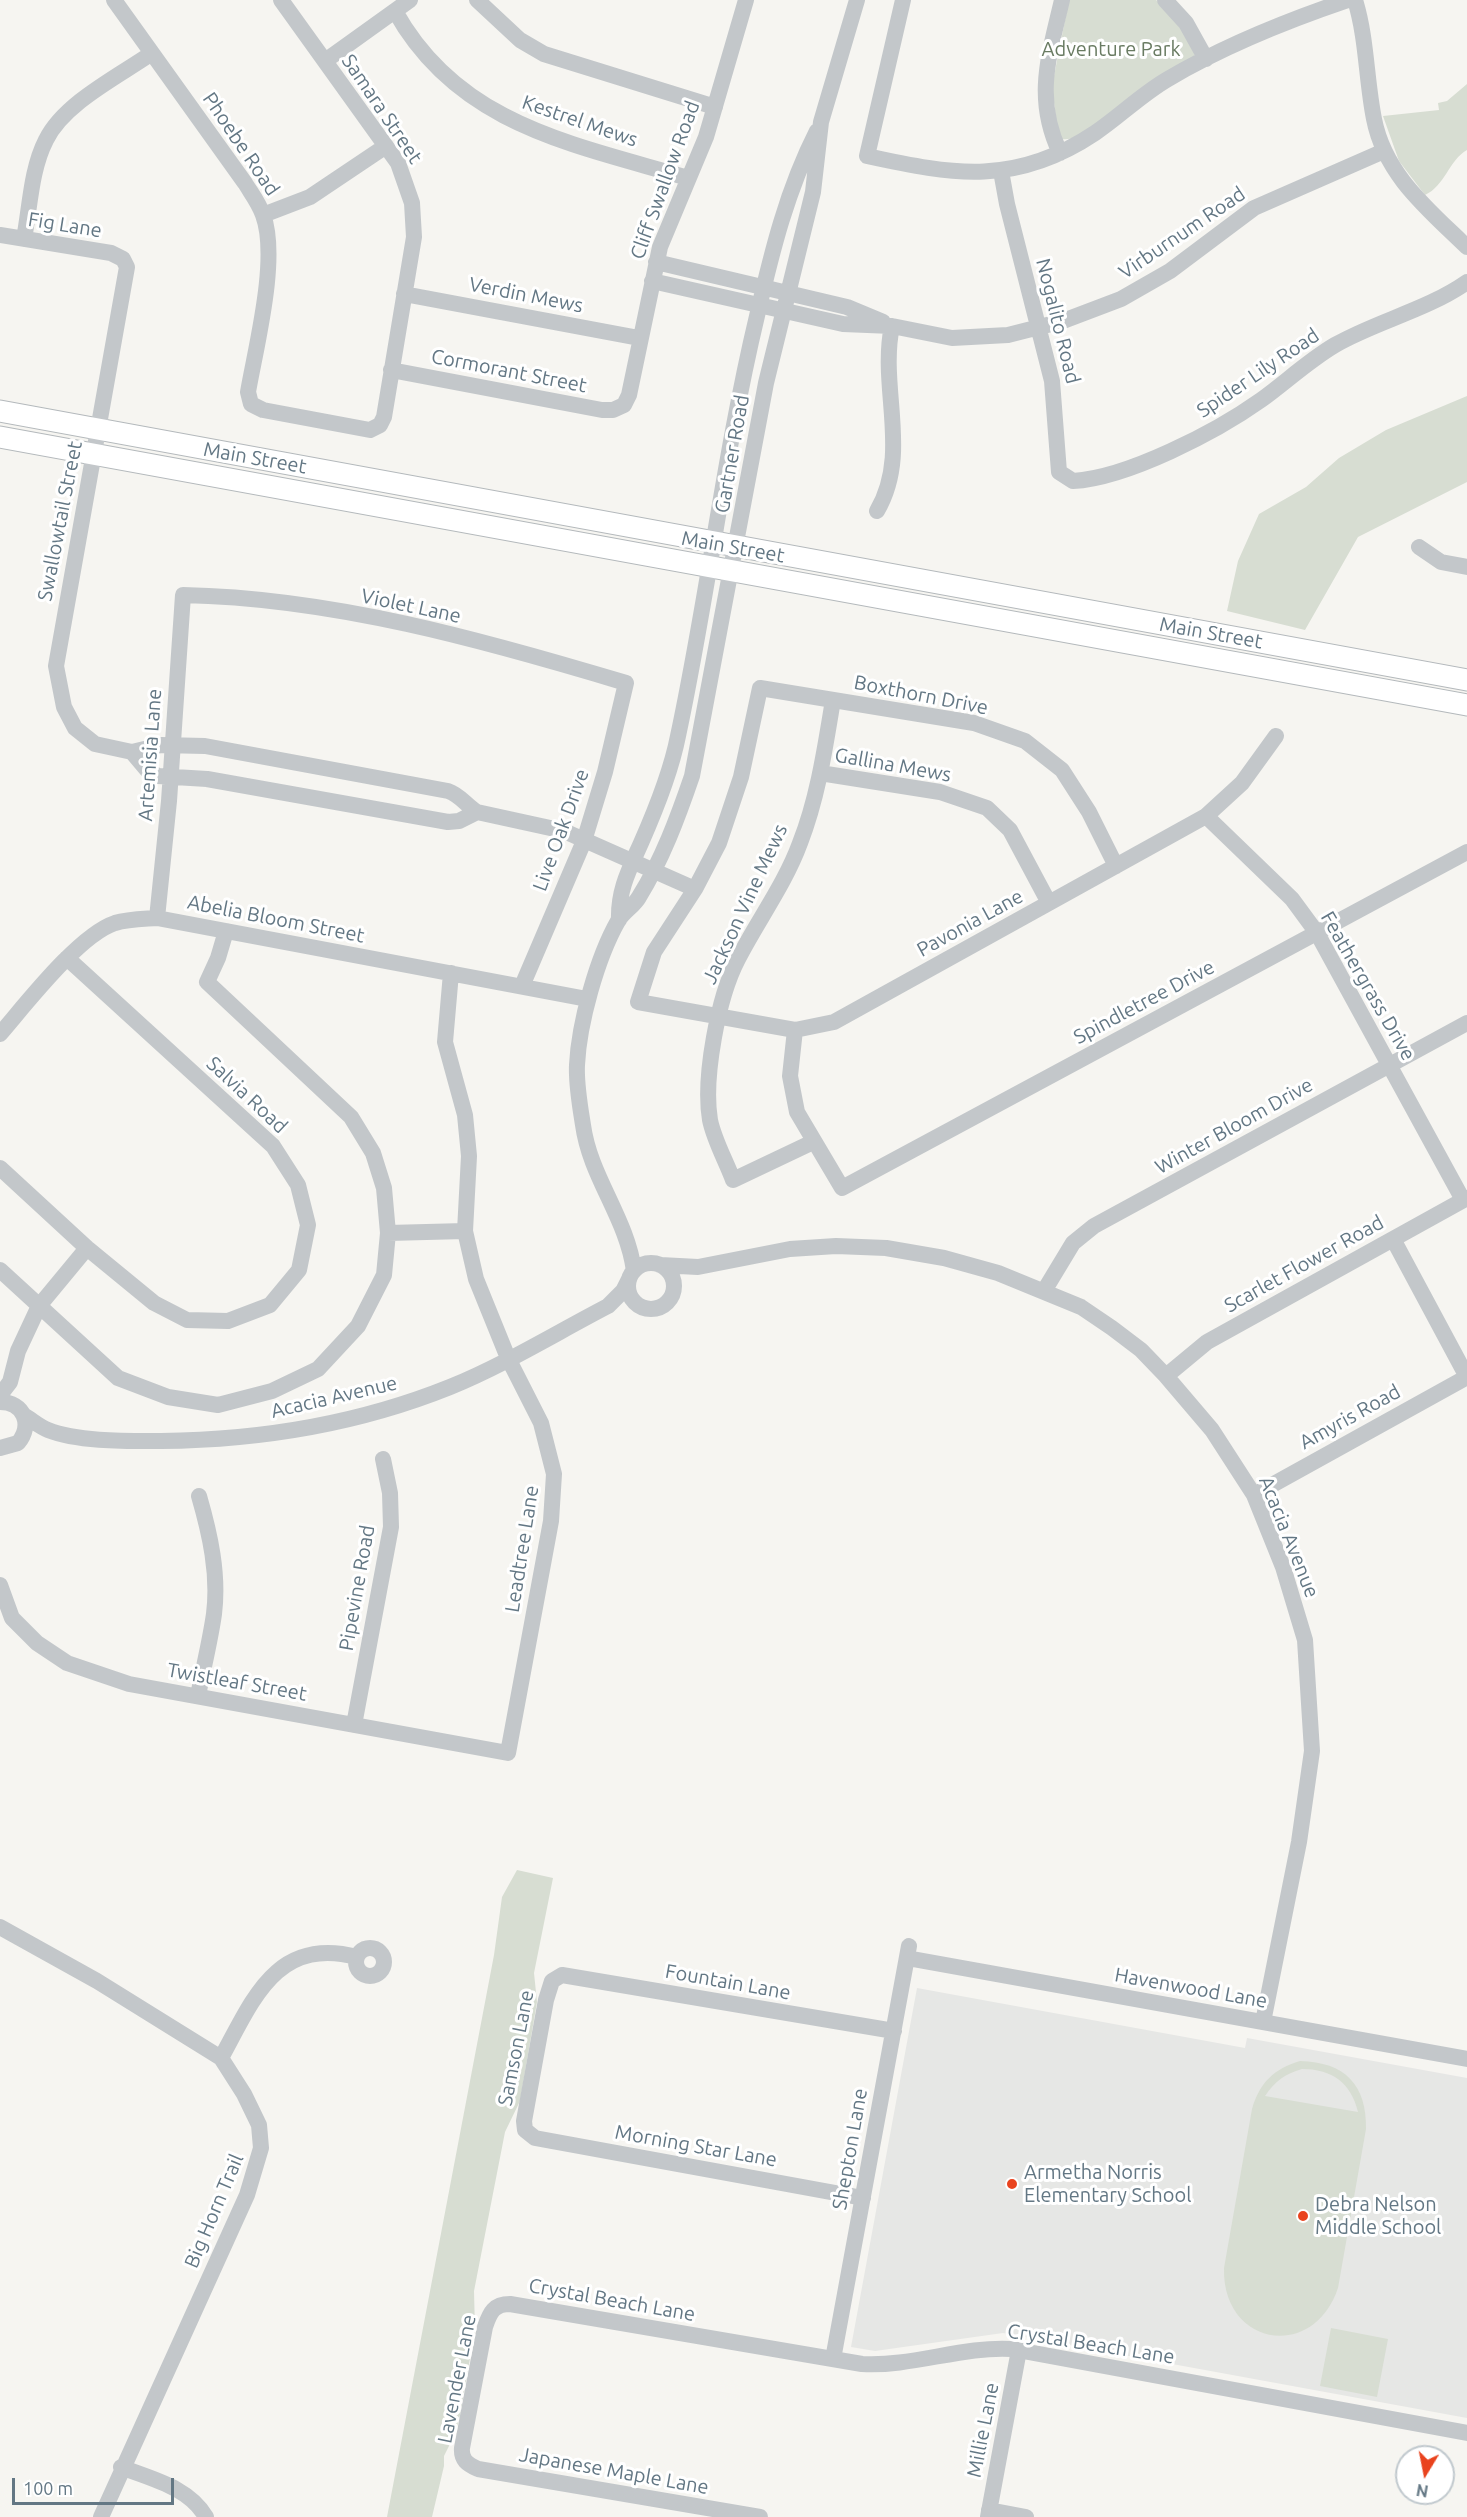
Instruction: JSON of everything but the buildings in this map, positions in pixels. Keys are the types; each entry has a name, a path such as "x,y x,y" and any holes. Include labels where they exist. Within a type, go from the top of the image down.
{"main road":[{"name":"Main Street","path":"0,411 736,548 1467,680"},
{"name":"Main Street","path":"0,437 1467,705"}],"street":[{"name":"Phoebe Road","path":"114,0 245,183 263,214 267,231 268,267 248,392 251,404 262,410 314,421 360,429 376,428"},
{"name":"Samara Street","path":"281,0 398,164 412,203 414,237 384,417 376,428"},
{"path":"325,61 410,0"},
{"path":"477,0 520,40 544,54 715,107"},
{"name":"Cliff Swallow Road","path":"619,408 629,395 656,262 672,213 706,137 746,0"},
{"name":"Gartner Road","path":"626,1233 600,1178 583,1128 576,1066 587,999 619,920 620,894 660,795 678,737 712,543 763,287 790,189 821,122 857,0"},
{"path":"903,0 867,156 943,172 1001,171 1060,153 1098,131 1157,85 1206,59 1348,0"},
{"path":"1060,153 1049,127 1044,93 1047,66 1062,0"},
{"path":"1165,0 1186,23 1206,59"},
{"path":"1355,0 1367,47 1374,119 1384,151 1405,185 1467,247"},
{"name":"Kestrel Mews","path":"395,11 411,40 427,60 481,104 535,132 688,178"},
{"path":"24,239 38,161 52,129 73,107 152,53"},
{"name":"Gartner Road","path":"619,920 638,900 653,871 676,821 692,776 783,310 813,192 821,122"},
{"path":"263,214 310,197 386,147"},
{"name":"Virburnum Road","path":"652,281 843,324 892,327 934,336 966,339 1008,335 1087,314 1129,295 1170,271 1254,208 1384,151"},
{"name":"Nogalito Road","path":"1001,171 1007,204 1053,386 1059,472 1066,479"},
{"name":"Fig Lane","path":"0,235 111,253 123,259"},
{"name":"Swallowtail Street","path":"123,259 127,271 56,666 64,707 75,728 95,744 132,752 153,746 205,746 448,791 460,795 466,805 477,812 564,831 695,890"},
{"name":"Virburnum Road","path":"656,262 847,307 892,327"},
{"name":"Spider Lily Road","path":"1066,479 1079,480 1137,464 1195,440 1243,412 1337,344 1447,295 1467,282"},
{"name":"Verdin Mews","path":"404,294 639,338"},
{"path":"877,511 887,494 894,456 888,363 892,327"},
{"name":"Cormorant Street","path":"391,370 602,410 619,408"},
{"path":"1419,547 1441,562 1467,567"},
{"name":"Violet Lane","path":"183,595 236,596 386,621 490,644 626,683"},
{"name":"Artemisia Lane","path":"156,918 171,776 183,595"},
{"name":"Live Oak Drive","path":"522,986 584,840 605,772 626,683"},
{"name":"Boxthorn Drive","path":"695,890 719,843 741,777 760,688 974,723 1025,741 1062,770 1089,812 1116,866"},
{"name":"Jackson Vine Mews","path":"813,1142 733,1180 710,1120 710,1064 718,1016 737,961 777,893 801,842 820,773 833,700"},
{"name":"Pavonia Lane","path":"695,890 654,952 638,1002 795,1030 834,1022 1206,816 1242,783 1276,736"},
{"path":"132,752 148,771 158,776 207,779 448,822 459,821 477,812"},
{"name":"Gallina Mews","path":"820,773 940,792 987,808 1010,830 1049,903"},
{"name":"Feathergrass Drive","path":"1206,816 1292,899 1317,933 1465,1199"},
{"name":"Spindletree Drive","path":"813,1142 842,1188 1467,852"},
{"name":"Abelia Bloom Street","path":"0,1034 67,958 115,923 156,918 587,999"},
{"path":"0,1270 118,1378 168,1397 218,1405 272,1391 318,1369 358,1326 384,1275 388,1233 384,1188 373,1153 351,1117 207,982 226,931"},
{"name":"Salvia Road","path":"0,1168 87,1248 154,1303 187,1320 228,1321 270,1305 299,1270 308,1224 298,1185 273,1146 67,958"},
{"name":"Leadtree Lane","path":"451,973 445,1041 465,1115 469,1156 465,1231 476,1279 508,1358 541,1423 554,1474 551,1521 508,1753"},
{"name":"Winter Bloom Drive","path":"1044,1291 1073,1243 1094,1226 1467,1023"},
{"path":"795,1030 790,1076 797,1112 813,1142"},
{"name":"Scarlet Flower Road","path":"1166,1376 1206,1342 1465,1199"},
{"path":"388,1233 465,1231"},
{"path":"626,1233 656,1264 668,1270 675,1286"},
{"path":"626,1233 631,1275 630,1295 644,1307"},
{"path":"1393,1239 1467,1377"},
{"name":"Acacia Avenue","path":"698,1267 790,1249 836,1245 886,1248 944,1258 998,1273 1081,1307 1113,1328 1141,1350 1212,1430 1254,1495 1283,1567 1305,1640 1312,1751 1299,1842 1263,2022"},
{"path":"0,1462 26,1423 23,1413 5,1388 18,1351 39,1305 87,1248"},
{"path":"608,1306 623,1291 631,1275 656,1264 698,1267"},
{"path":"608,1306 660,1306 668,1301 675,1286 698,1267"},
{"name":"Acacia Avenue","path":"0,1402 8,1402 48,1430 129,1441 205,1440 281,1433 329,1424 452,1386 608,1306"},
{"name":"Amyris Road","path":"1254,1495 1467,1377"},
{"name":"Acacia Avenue","path":"12,1444 48,1430"},
{"name":"Pipevine Road","path":"354,1725 390,1527 390,1493 383,1459"},
{"path":"198,1696 214,1613 215,1580 210,1535 199,1496"},
{"name":"Twistleaf Street","path":"0,1585 6,1621 67,1663 129,1684 508,1753"},
{"name":"Big Horn Trail","path":"0,1927 97,1981 221,2058 255,2113 260,2135 260,2157 247,2194 101,2517"},
{"path":"221,2058 255,1995 275,1971 288,1962 321,1952 357,1957"},
{"name":"Havenwood Lane","path":"908,1952 1263,2022 1467,2059"},
{"name":"Shepton Lane","path":"833,2359 908,1952"},
{"name":"Fountain Lane","path":"556,1977 568,1976 894,2031"},
{"name":"Samson Lane","path":"525,2130 524,2121 546,2000 549,1988 556,1977"},
{"name":"Morning Star Lane","path":"525,2130 541,2140 863,2198"},
{"name":"Crystal Beach Lane","path":"495,2307 510,2304 833,2359 883,2364 991,2349 1019,2350 1467,2433"},
{"name":"Lavender Lane","path":"464,2460 462,2448 485,2327 495,2307"},
{"name":"Millie Lane","path":"988,2514 1019,2350"},
{"name":"Japanese Maple Lane","path":"464,2460 478,2469 760,2517"},
{"path":"122,2467 180,2491 193,2500 207,2517"},
{"path":"988,2514 1026,2517"}],"shaded area":[{"path":"917,1988 1245,2048 1247,2038 1467,2078 1467,2418 1003,2333 875,2351 851,2347"}],"green space":[{"name":"Adventure Park","path":"1069,0 1156,0 1181,24 1195,55 1179,68 1138,91 1095,127 1072,138 1062,139 1058,135 1052,86"},
{"path":"1467,84 1467,150 1456,160 1437,186 1425,195 1399,161 1383,116 1439,110 1438,103 1447,101"},
{"path":"1467,396 1467,482 1358,537 1305,630 1227,611 1238,561 1259,514 1306,487 1339,458 1386,430"},
{"path":"517,1870 553,1878 534,1973 537,2002 520,2101 505,2132 474,2291 475,2330 460,2415 455,2434 444,2456 444,2466 432,2517 387,2517 494,1955 502,1897"},
{"path":"1300,2061 1316,2062 1341,2071 1357,2088 1365,2113 1366,2129 1338,2288 1326,2312 1309,2327 1290,2335 1271,2335 1253,2328 1237,2314 1227,2294 1224,2268 1252,2109 1259,2091 1269,2078","holes":["1302,2069 1331,2075 1345,2085 1358,2112 1265,2096 1277,2082 1290,2073"]},
{"path":"1331,2328 1388,2339 1377,2397 1320,2386"}],"place":[{"name":"Armetha Norris Elementary School","path":"1012,2184"},
{"name":"Debra Nelson Middle School","path":"1303,2216"}]}
